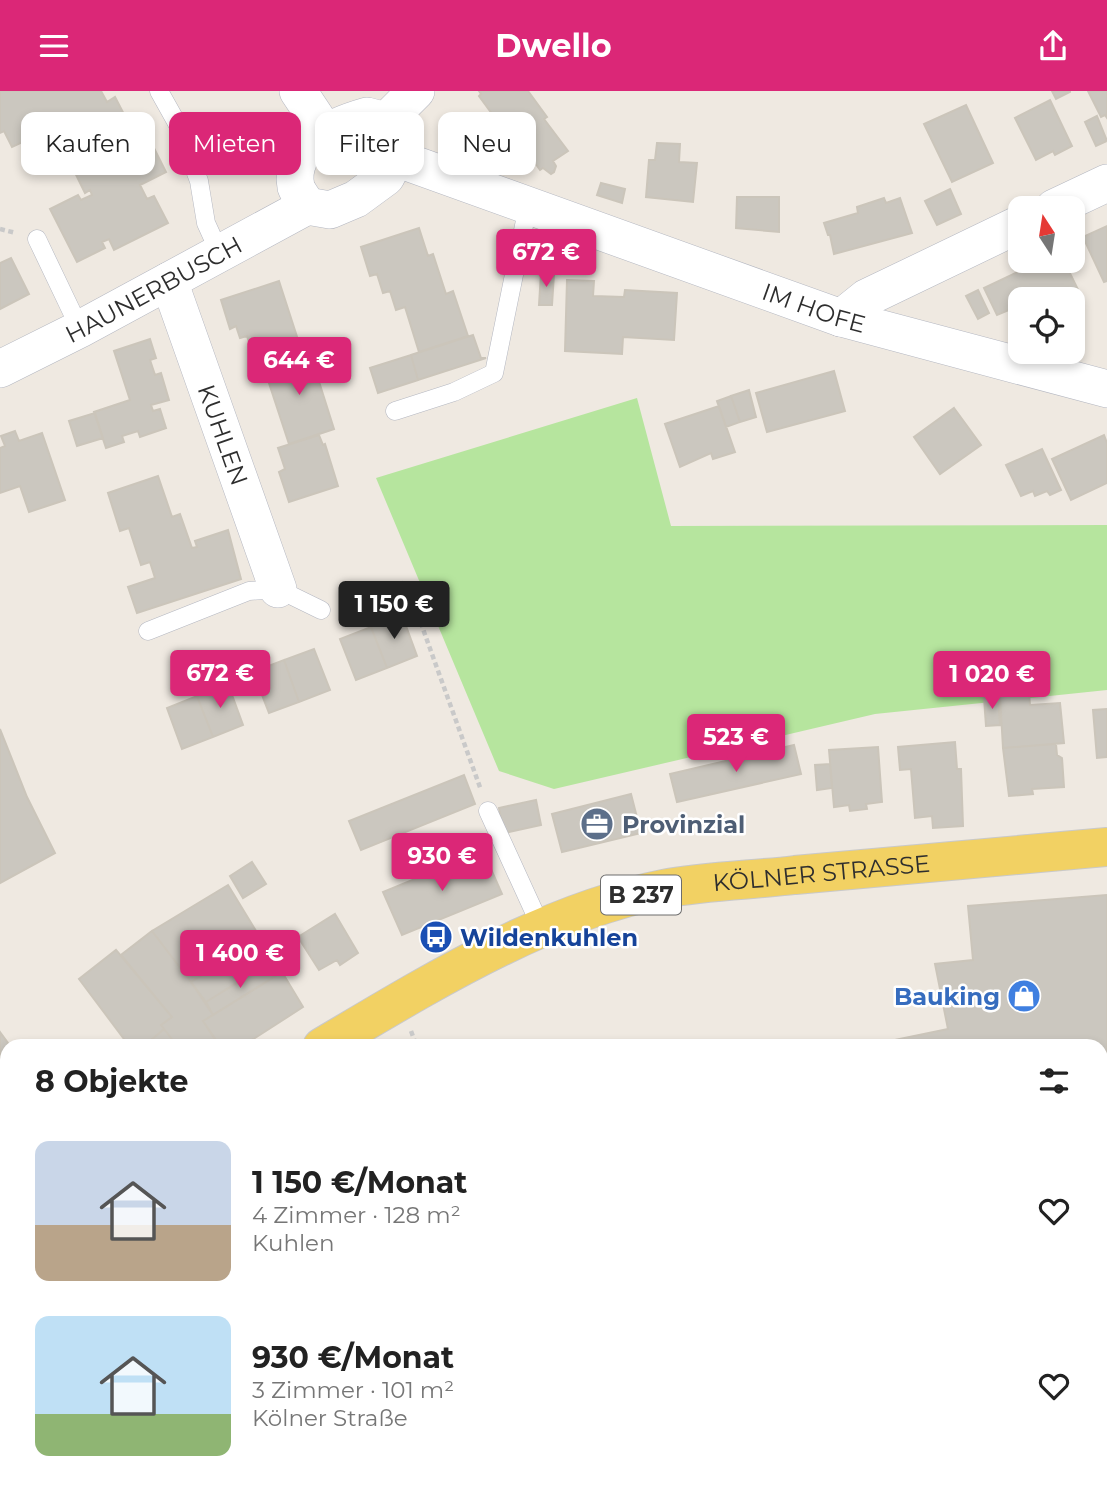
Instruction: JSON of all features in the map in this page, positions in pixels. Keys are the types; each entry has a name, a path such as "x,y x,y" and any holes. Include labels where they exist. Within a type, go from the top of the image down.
{"main road":[{"name":"KÖLNER STRASSE","path":"336,1039 452,972 542,929 598,907 663,889 1107,847"}],"street":[{"path":"298,91 315,116"},
{"path":"395,112 416,91"},
{"path":"315,141 307,146 296,166 296,188 307,206 330,210 356,199 387,175"},
{"name":"IM HOFE","path":"424,168 841,318 1107,389"},
{"path":"1079,196 1107,183"},
{"name":"HAUNERBUSCH","path":"0,369 307,206"},
{"path":"841,318 866,298 1008,230"},
{"name":"KUHLEN","path":"169,281 278,589"}],"lane":[{"path":"159,91 178,125 199,181 206,223 220,254"},
{"path":"395,411 454,392 494,373 528,206"},
{"path":"37,239 80,328"},
{"path":"148,631 248,591 278,589 321,610"},
{"path":"488,811 542,929"}],"path":[{"path":"321,610 406,582 474,772"}],"green space":[{"path":"637,398 671,526 1107,525 1107,690 875,714 554,789 499,771 376,478"}],"building":[{"path":"0,91 101,91 107,102 115,97 123,112 21,112 21,143 12,147 4,131 0,133"},
{"path":"479,91 528,91 547,117 544,119 568,151 553,161 556,166 554,172 551,174 543,168 540,170 536,164 536,112 491,112 479,96"},
{"path":"1052,91 1070,91 1070,92 1056,99"},
{"path":"1088,91 1107,91 1107,118 1105,115 1101,117"},
{"path":"1050,100 1072,146 1055,155 1053,151 1036,160 1015,118"},
{"path":"966,105 993,163 952,182 924,124"},
{"path":"1097,116 1107,141 1096,146 1085,122"},
{"path":"657,143 680,144 679,162 697,163 693,202 646,197 649,160 655,160"},
{"path":"155,150 166,172 140,185 147,199 154,196 168,223 114,250 109,239 102,242 105,248 77,262 50,209 78,195 81,200 92,195 90,190 85,193 76,175 155,175"},
{"path":"601,183 625,189 622,203 597,195"},
{"path":"950,189 961,214 937,225 925,201"},
{"path":"737,197 779,197 779,232 736,228"},
{"path":"884,198 886,203 900,198 912,233 834,254 824,223 858,213 857,207"},
{"path":"1107,226 1107,281 1104,282 1085,236"},
{"path":"419,228 428,256 433,254 446,294 453,291 468,336 419,352 405,307 396,310 390,291 383,293 377,274 370,276 361,247"},
{"path":"11,258 29,294 0,309 0,263"},
{"path":"541,273 554,274 552,305 539,305"},
{"path":"1016,273 1070,273 1077,287 1008,287 1008,310 997,315 984,288"},
{"path":"567,280 594,281 593,296 624,297 625,290 677,293 674,340 623,337 622,354 565,351"},
{"path":"279,281 302,352 257,367 247,336 240,338 236,326 230,329 221,300"},
{"path":"978,290 989,313 978,319 966,296"},
{"path":"473,335 481,358 486,358 418,380 411,355"},
{"path":"150,339 156,358 150,360 155,375 161,373 169,400 151,405 153,411 160,409 166,428 140,437 138,431 122,436 124,442 106,448 94,412 130,400 114,351"},
{"path":"309,350 334,429 289,444 263,365"},
{"path":"411,355 418,380 378,393 370,368"},
{"path":"834,371 845,411 767,432 756,393"},
{"path":"749,390 756,417 740,422 731,396"},
{"path":"731,396 740,422 726,427 717,401"},
{"path":"719,406 735,452 713,459 711,453 680,467 665,424"},
{"path":"954,408 981,445 940,474 914,437"},
{"path":"95,413 103,438 77,446 69,421"},
{"path":"15,431 19,441 42,433 65,500 29,512 20,486 0,493 0,448 5,446 1,436"},
{"path":"319,435 323,445 325,444 338,486 289,502 279,472 285,469 278,448"},
{"path":"1104,435 1107,443 1107,483 1071,500 1052,459"},
{"path":"1042,449 1061,490 1050,495 1047,491 1035,496 1033,491 1021,496 1006,465"},
{"path":"158,476 172,517 180,514 192,548 197,547 195,541 228,530 241,579 137,613 128,587 155,578 150,562 141,565 129,528 120,531 108,493"},
{"path":"402,615 417,656 387,668 371,627"},
{"path":"371,627 387,668 356,680 340,639"},
{"path":"314,649 330,690 299,702 284,660"},
{"path":"284,660 299,702 269,713 253,672"},
{"path":"228,684 243,725 213,737 197,696"},
{"path":"1029,693 1030,705 1060,703 1064,743 1003,748 1000,696"},
{"path":"197,696 213,737 182,749 167,708"},
{"path":"998,697 1000,725 986,726 984,698"},
{"path":"1107,709 1107,757 1097,758 1093,710"},
{"path":"0,729 27,797 55,853 0,883"},
{"path":"955,742 957,769 961,769 963,826 933,828 932,816 915,818 911,769 900,770 898,747"},
{"path":"1056,744 1057,755 1062,758 1064,787 1032,789 1033,794 1009,796 1003,748"},
{"path":"794,745 801,774 677,802 670,774"},
{"path":"878,747 882,802 866,804 867,809 850,811 849,805 834,807 829,750"},
{"path":"830,764 832,788 817,790 815,765"},
{"path":"464,775 475,804 361,850 349,821"},
{"name":"Provinzial","path":"631,794 641,833 562,852 552,814"},
{"path":"536,800 541,825 504,833 499,808"},
{"path":"483,851 502,894 402,935 383,892"},
{"path":"252,862 266,884 243,898 230,876"},
{"path":"228,885 261,939 191,982 152,931"},
{"name":"Bauking","path":"1107,895 1107,1039 900,1039 948,1029 935,964 973,960 968,906"},
{"path":"335,914 358,953 340,965 337,960 319,970 298,937"},
{"path":"152,931 213,1015 203,1021 215,1039 172,1039 161,1025 172,1017 121,955"},
{"path":"261,939 274,960 206,1002 191,982"},
{"path":"116,950 172,1017 161,1025 164,1029 152,1039 124,1039 79,979"},
{"path":"265,965 274,977 213,1015 206,1002"},
{"path":"282,972 303,1007 253,1039 215,1039 203,1021"},
{"path":"164,1029 172,1039 152,1039"}],"place":[{"name":"Provinzial","path":"597,824"},
{"name":"Wildenkuhlen","path":"436,937"},
{"name":"Bauking","path":"1024,996"}]}
